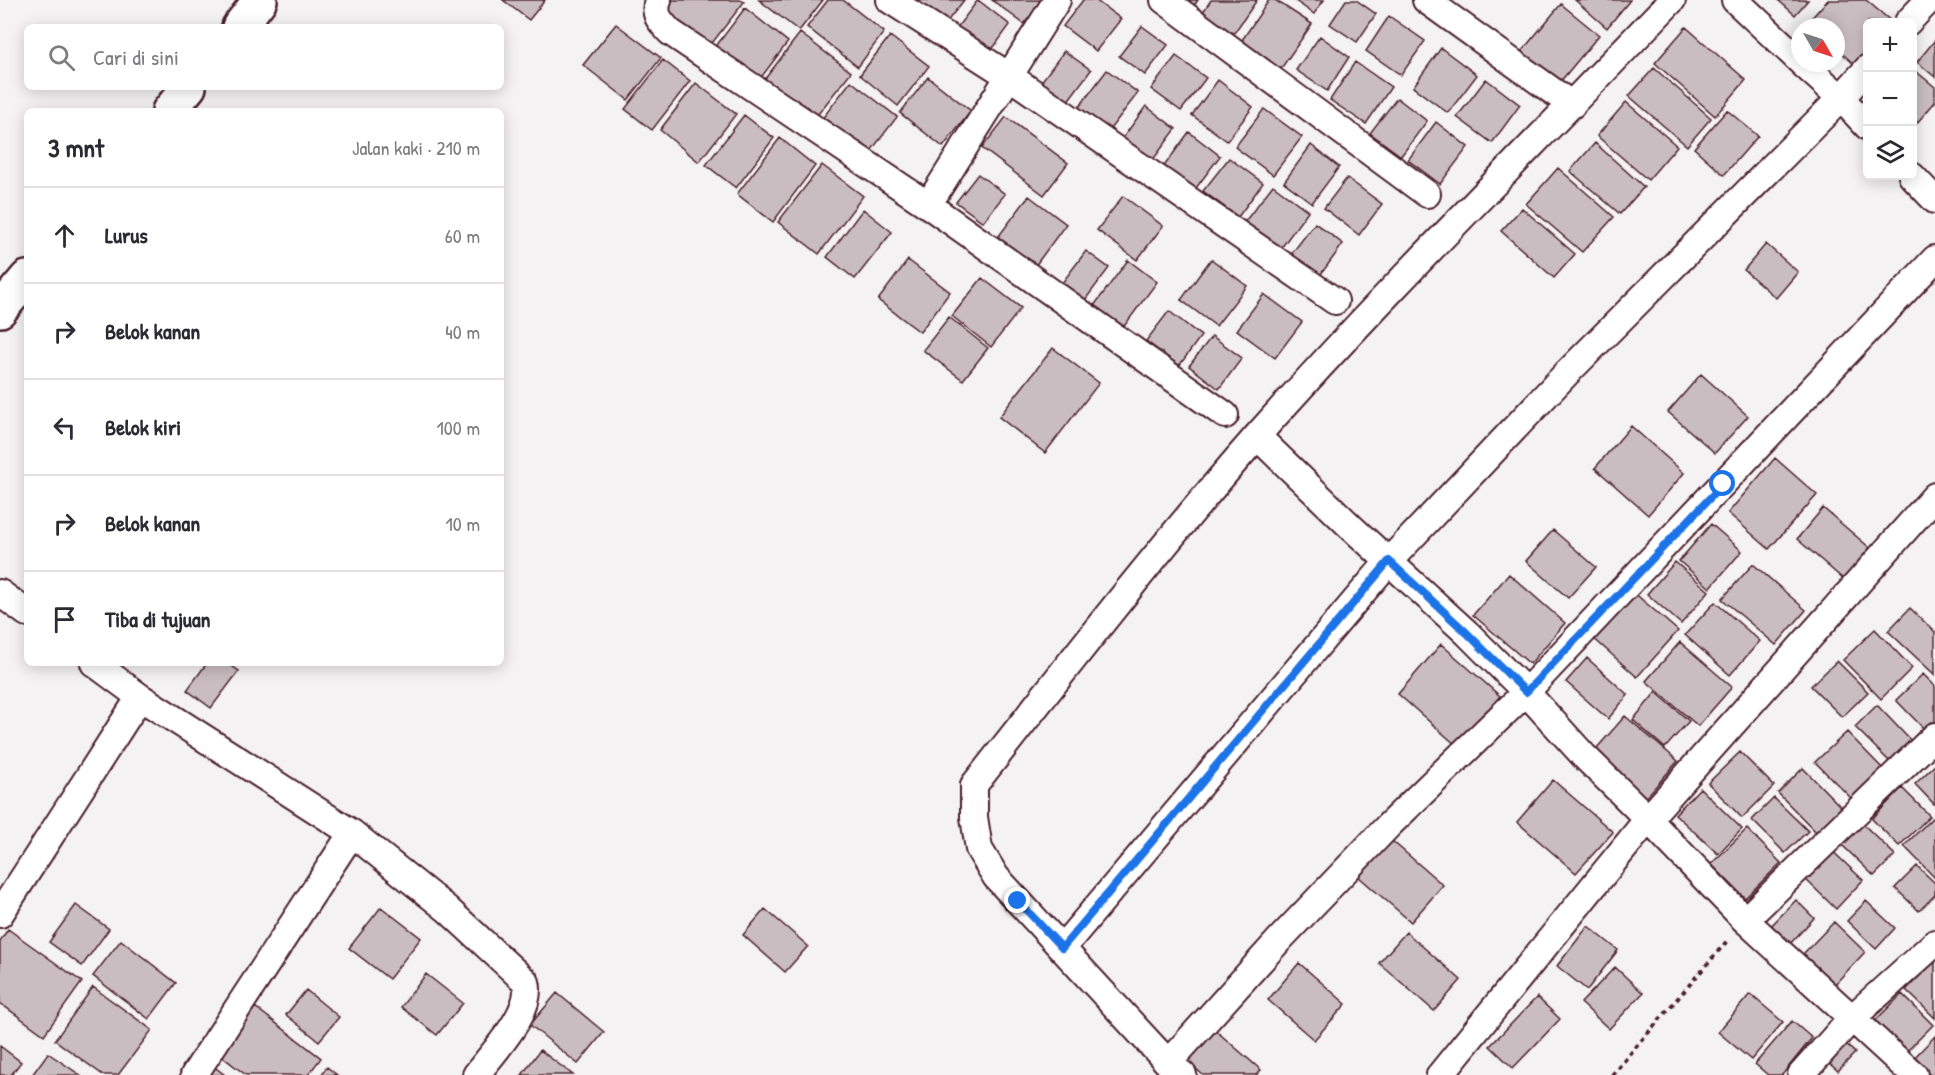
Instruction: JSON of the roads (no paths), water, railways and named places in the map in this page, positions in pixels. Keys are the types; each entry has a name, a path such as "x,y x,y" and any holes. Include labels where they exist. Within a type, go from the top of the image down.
{"street":[{"path":"241,24 260,0"},
{"path":"658,0 655,8 657,18 670,32 928,205 1226,415"},
{"path":"890,0 1009,76 1335,301"},
{"path":"928,205 1057,0"},
{"path":"1164,0 1426,194"},
{"path":"1426,0 1572,105"},
{"path":"1672,0 1369,313 1257,436 1152,558 975,785 974,817 979,849 996,877 1175,1069 1280,939 1350,866 1526,692 1935,259"},
{"path":"1735,0 1791,53"},
{"path":"1912,18 1929,0"},
{"path":"1812,72 1866,126"},
{"path":"1062,948 1389,561 1566,374 1864,72"},
{"path":"172,108 186,90"},
{"path":"1916,180 1935,200"},
{"path":"0,310 24,282"},
{"path":"1257,436 1351,527 1467,633 1745,920 1914,1075"},
{"path":"1440,1075 1648,819 1935,496"},
{"path":"0,593 24,612"},
{"path":"98,666 140,697 352,833 447,909 526,982 525,1003 520,1016 476,1075"},
{"path":"0,914 140,697"},
{"path":"1745,920 1935,736"},
{"path":"194,1075 352,833"},
{"path":"1801,1075 1851,1019 1935,943"}]}
